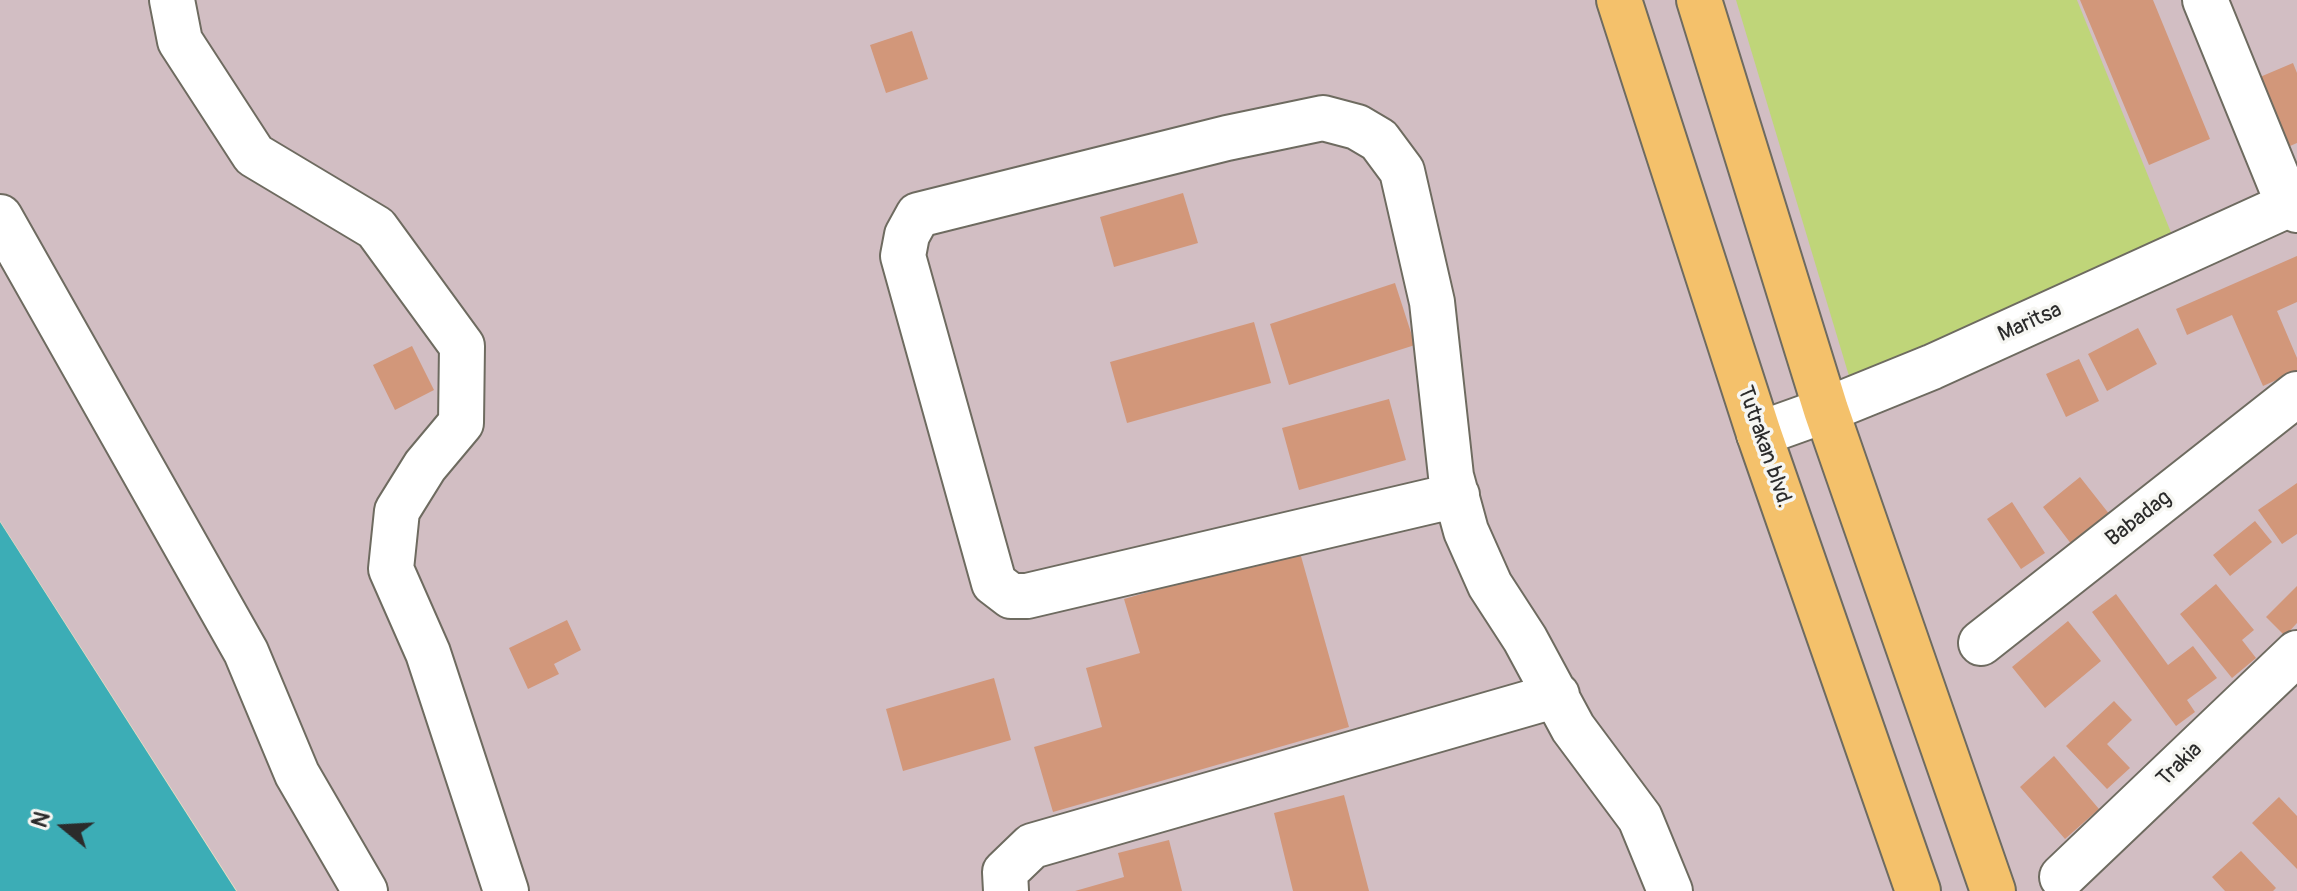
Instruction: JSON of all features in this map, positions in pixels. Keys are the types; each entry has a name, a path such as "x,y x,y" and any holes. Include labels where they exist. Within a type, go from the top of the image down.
{"main road":[{"name":"Tutrakan blvd.","path":"1619,0 1759,434 1918,891"},
{"path":"1699,0 1826,410 1993,891"}],"street":[{"path":"172,0 180,41 254,155 376,228 462,346 461,423 425,466 397,511 391,569 428,653 506,891"},
{"path":"2205,0 2294,205"},
{"path":"1457,495 1027,596 1011,596 994,583 903,256 907,235 918,215 1227,138 1323,118 1357,127 1379,140 1402,171 1432,302 1451,476 1457,495 1466,531 1490,585 1557,695 1573,728 1640,818 1670,891"},
{"name":"Maritsa","path":"1759,434 1932,367 2294,205"},
{"path":"0,217 246,652 297,774 365,891"},
{"name":"Babadag","path":"1981,643 2297,394"},
{"name":"Trakia","path":"2062,877 2297,653"},
{"path":"1006,891 1005,872 1032,846 1557,695"}],"shaded area":[{"path":"0,0 2297,0 2297,891 237,891 0,521"}],"green space":[{"path":"1736,0 2077,0 2172,235 1953,339 1849,376"}],"water":[{"path":"0,522 236,891 0,891"}],"building":[{"path":"2080,0 2153,0 2210,139 2149,165"},
{"path":"912,31 928,79 886,93 870,45"},
{"path":"2293,63 2297,73 2297,143 2276,152 2262,118 2275,113 2260,77"},
{"path":"1183,193 1198,243 1114,267 1100,217"},
{"path":"2297,256 2297,302 2277,311 2297,358 2297,371 2263,386 2232,315 2187,335 2176,309"},
{"path":"1395,283 1415,345 1289,385 1270,324"},
{"path":"1254,322 1271,383 1127,423 1110,362"},
{"path":"2138,328 2157,364 2107,391 2088,354"},
{"path":"412,346 434,390 395,410 373,365"},
{"path":"2079,359 2099,401 2066,417 2046,374"},
{"path":"1389,399 1406,460 1299,490 1282,428"},
{"path":"2080,477 2110,515 2072,545 2043,507"},
{"path":"2297,483 2297,534 2282,544 2258,510"},
{"path":"2012,502 2045,553 2021,569 1987,519"},
{"path":"2255,521 2272,542 2230,576 2213,555"},
{"path":"1299,549 1349,727 1053,812 1034,747 1102,727 1086,668 1140,653 1124,599"},
{"path":"2216,584 2254,630 2242,640 2256,658 2232,678 2180,614"},
{"path":"2297,586 2297,623 2285,636 2266,617"},
{"path":"2116,594 2168,665 2193,646 2217,678 2187,700 2195,712 2176,726 2092,612"},
{"path":"567,620 581,650 554,664 559,674 528,689 509,648"},
{"path":"2068,621 2101,661 2045,708 2012,667"},
{"path":"994,678 1011,740 903,771 886,709"},
{"path":"2114,701 2132,720 2107,744 2130,768 2107,789 2066,746"},
{"path":"2054,756 2099,809 2065,839 2020,787"},
{"path":"1344,795 1369,891 1293,891 1274,813"},
{"path":"2279,797 2297,816 2297,869 2252,823"},
{"path":"1169,840 1182,891 1075,891 1124,877 1118,853"},
{"path":"2241,851 2276,888 2273,891 2225,891 2212,877"}]}
